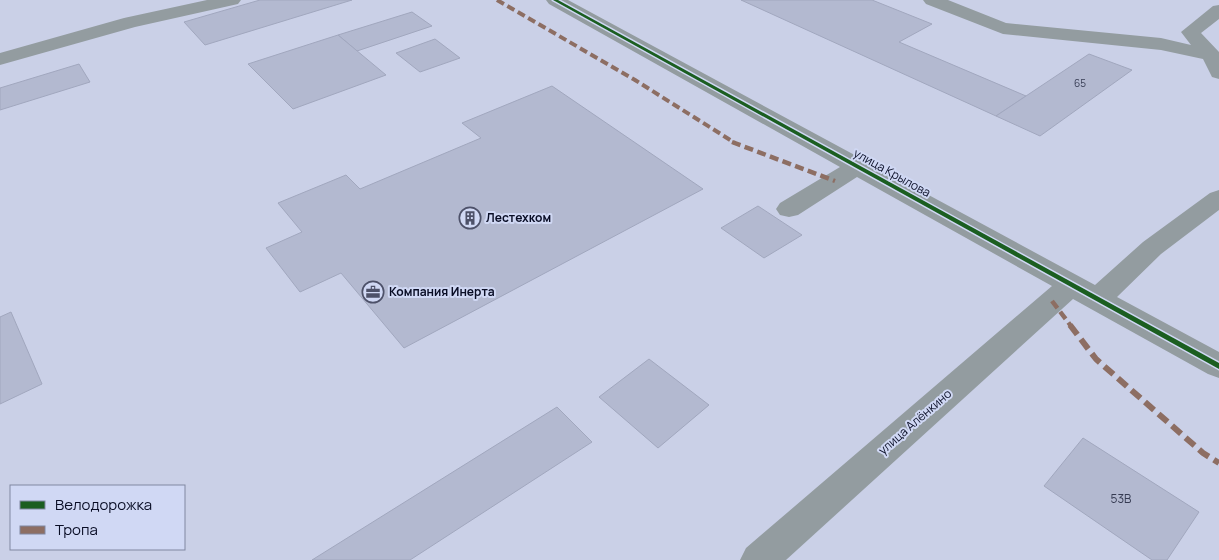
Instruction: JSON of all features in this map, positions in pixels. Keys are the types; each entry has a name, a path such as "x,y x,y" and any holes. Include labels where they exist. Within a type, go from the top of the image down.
{"street":[{"path":"0,59 131,22 232,0"},
{"name":"улица Крылова","path":"554,0 1219,366"},
{"path":"932,0 1003,28 1161,44 1211,55"},
{"path":"1161,44 1190,32 1219,10"},
{"path":"1190,32 1211,55 1219,73"},
{"path":"789,210 857,167"},
{"name":"улица Алёнкино","path":"759,560 1084,292 1152,248 1219,198"}],"building":[{"path":"260,0 352,0 205,45 184,22"},
{"path":"741,0 872,0 932,24 899,42 1026,96 996,116"},
{"path":"412,12 432,26 357,51 338,35"},
{"path":"338,35 386,75 293,109 248,64"},
{"path":"435,39 460,58 420,72 396,53"},
{"path":"1089,54 1132,70 1040,136 996,116"},
{"path":"79,64 90,82 0,110 0,88"},
{"name":"Лестехком","path":"552,86 703,189 404,348 341,273 300,292 266,248 302,232 278,203 346,175 360,189 481,138 462,123"},
{"path":"758,206 802,235 764,258 721,228"},
{"path":"11,312 42,384 0,404 0,317"},
{"path":"649,359 709,405 658,448 599,397"},
{"path":"557,407 592,442 410,560 312,560"},
{"path":"1083,438 1199,512 1167,560 1152,560 1044,486"}],"marked path":[{"path":"497,0 635,80 732,142 835,181"},
{"path":"1052,301 1096,359 1203,453 1219,463"}],"cycle path":[{"path":"555,0 1219,366"}],"place":[{"name":"Лестехком","path":"470,218"},
{"name":"Компания Инерта","path":"373,292"}]}
